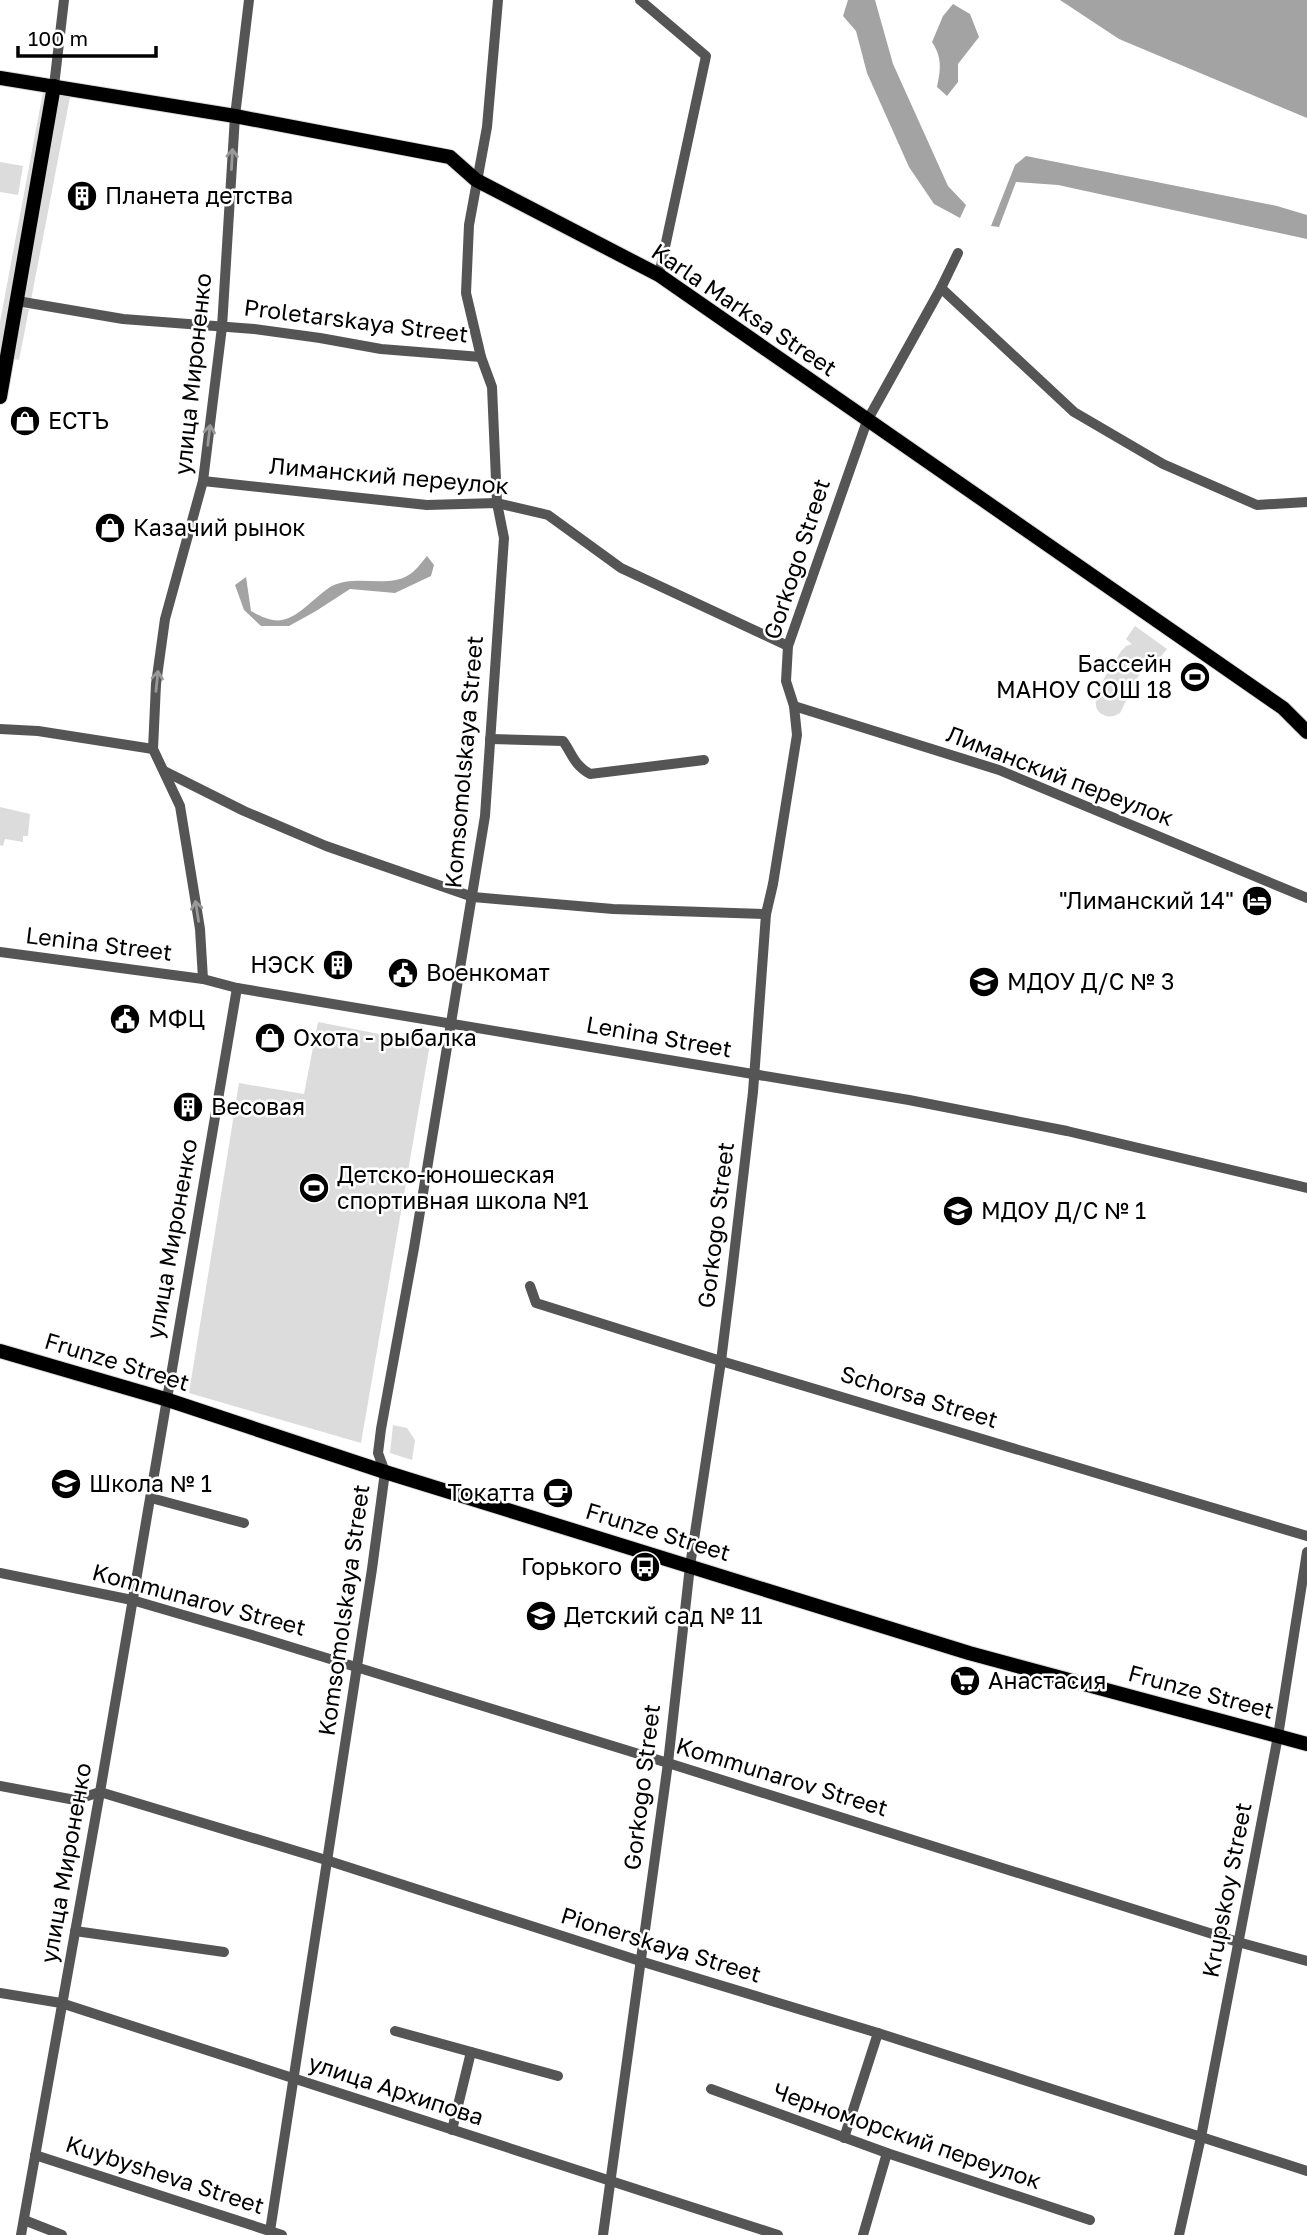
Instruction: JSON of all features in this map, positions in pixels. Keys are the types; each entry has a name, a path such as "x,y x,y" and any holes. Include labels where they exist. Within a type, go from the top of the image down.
{"main road":[{"name":"Karla Marksa Street","path":"0,78 235,116 450,157 476,180 659,275 1283,708 1307,732"},
{"path":"0,397 54,86"},
{"name":"Frunze Street","path":"0,1351 166,1399 385,1472 969,1653 1307,1745"}],"street":[{"path":"54,86 65,0"},
{"name":"улица Мироненко","path":"153,749 156,684 165,619 203,481 222,327 235,116 249,0"},
{"name":"Komsomolskaya Street","path":"270,2231 358,1668 385,1472 378,1453 381,1429 414,1248 485,816 504,538 498,503 492,387 481,357 466,293 469,225 487,127 498,0"},
{"path":"640,0 706,56 659,275"},
{"name":"Gorkogo Street","path":"603,2235 668,1763 690,1566 721,1362 754,1074 766,914 797,735 794,706 786,681 788,646 867,421 958,253"},
{"path":"941,288 1074,412 1163,464 1257,505 1307,502"},
{"name":"Proletarskaya Street","path":"17,302 122,319 287,333 381,349 481,357"},
{"name":"Лиманский переулок","path":"203,481 427,505 498,503 548,515 621,568 788,646"},
{"name":"Лиманский переулок","path":"794,706 999,770 1307,898"},
{"path":"0,729 38,731 153,749 180,806 200,929 203,979"},
{"path":"490,739 563,741 579,767 590,774 704,760"},
{"path":"164,772 244,811 326,846 473,897 613,909 766,914"},
{"name":"Lenina Street","path":"0,952 203,979 237,988 909,1100 1067,1131 1307,1188"},
{"name":"улица Мироненко","path":"21,2235 100,1792 237,988"},
{"name":"Schorsa Street","path":"530,1286 536,1303 721,1362 1307,1536"},
{"path":"150,1498 244,1523"},
{"name":"Krupskoy Street","path":"1179,2235 1201,2137 1278,1736 1307,1552"},
{"name":"Kommunarov Street","path":"0,1573 132,1600 668,1763 1238,1942 1307,1961"},
{"name":"Pionerskaya Street","path":"0,1786 75,1800 100,1792 878,2033 1307,2171"},
{"path":"75,1931 224,1952"},
{"name":"улица Архипова","path":"0,1993 61,2004 778,2235"},
{"path":"395,2031 558,2076"},
{"path":"844,2138 878,2033"},
{"path":"452,2130 471,2052"},
{"name":"Черноморский переулок","path":"711,2089 887,2153 1090,2220"},
{"path":"863,2235 887,2153"},
{"name":"Kuybysheva Street","path":"35,2155 282,2235"},
{"path":"24,2220 62,2235"}],"shaded area":[{"path":"848,0 875,0 893,64 948,186 966,205 960,218 934,204 909,167 867,73 856,31 843,16"},
{"path":"1060,0 1307,0 1307,118 1119,39"},
{"path":"953,4 970,14 979,37 958,64 958,82 947,96 937,87 940,63 932,42 943,16"},
{"path":"43,92 49,94 0,366 0,322"},
{"path":"60,95 70,97 31,300 21,299"},
{"path":"1026,156 1277,206 1307,215 1307,239 1058,185 1016,182 999,227 991,226 1015,165"},
{"path":"0,162 23,166 18,195 0,192"},
{"path":"22,308 29,309 19,360 12,359"},
{"path":"427,556 434,565 431,576 395,593 350,589 289,626 261,626 244,610 235,585 246,577 251,611 262,617 282,620 295,615 332,586 351,581 398,579 413,572"},
{"path":"1135,626 1167,649 1158,660 1149,655 1120,713 1106,716 1098,710 1097,694 1121,651 1132,644 1126,639"},
{"path":"0,807 30,814 28,836 23,836 23,842 5,839 3,846 0,845"},
{"name":"Детско-юношеская спортивная школа №1","path":"318,1022 430,1044 361,1443 189,1393 239,1083 304,1094"},
{"path":"393,1425 407,1428 415,1440 412,1460 390,1453"}],"place":[{"name":"Планета детства","path":"82,196"},
{"name":"ЕСТЪ","path":"25,421"},
{"name":"Казачий рынок","path":"110,528"},
{"name":"Бассейн МАНОУ СОШ 18","path":"1195,677"},
{"name":"\"Лиманский 14\"","path":"1257,901"},
{"name":"НЭСК","path":"338,965"},
{"name":"Военкомат","path":"403,973"},
{"name":"МДОУ Д/С № 3","path":"984,982"},
{"name":"МФЦ","path":"125,1019"},
{"name":"Охота - рыбалка","path":"270,1038"},
{"name":"Весовая","path":"188,1107"},
{"name":"Детско-юношеская спортивная школа №1","path":"314,1188"},
{"name":"МДОУ Д/С № 1","path":"958,1211"},
{"name":"Школа № 1","path":"66,1484"},
{"name":"Токатта","path":"558,1493"},
{"name":"Горького","path":"645,1567"},
{"name":"Детский сад № 11","path":"541,1616"},
{"name":"Анастасия","path":"965,1681"}]}
